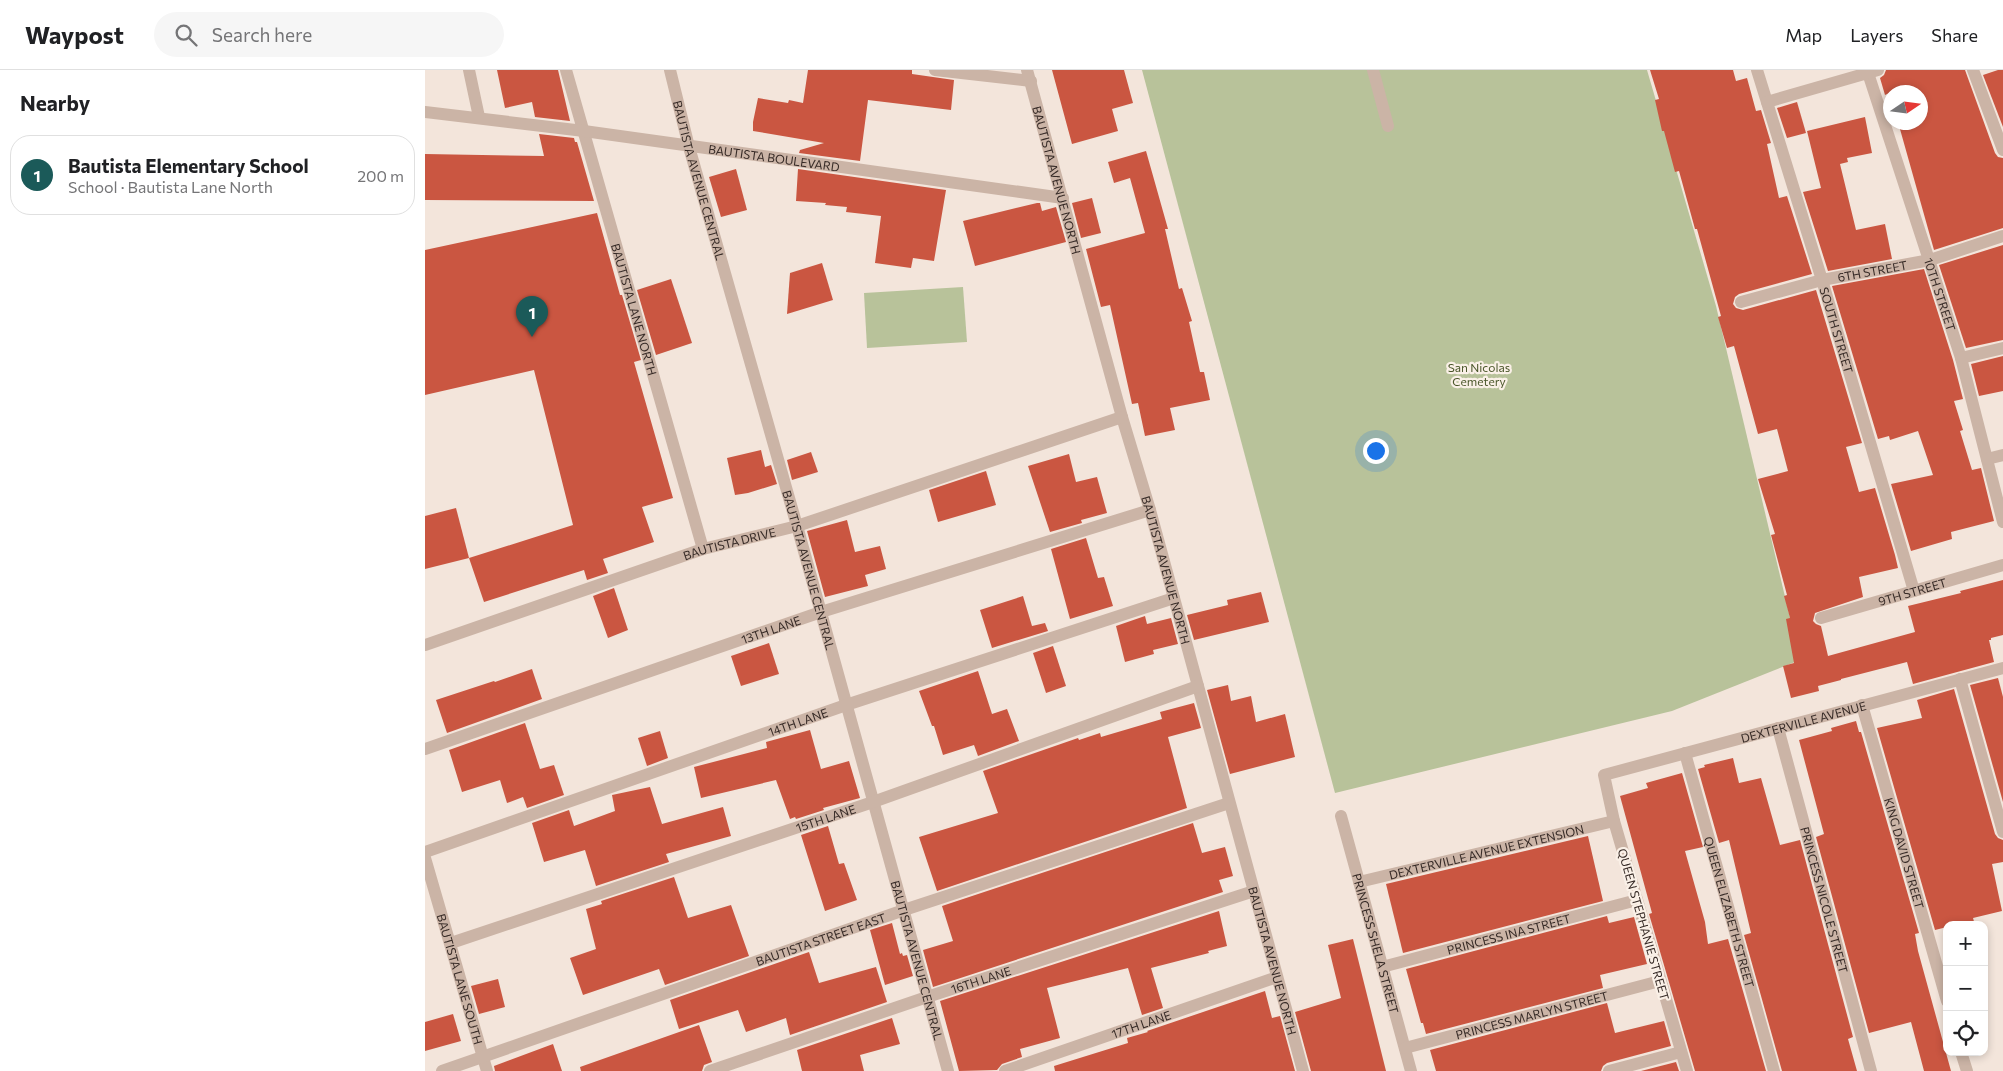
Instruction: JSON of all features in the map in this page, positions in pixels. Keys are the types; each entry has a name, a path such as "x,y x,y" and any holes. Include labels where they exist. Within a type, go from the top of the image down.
{"street":[{"path":"469,70 479,117"},
{"name":"BAUTISTA LANE NORTH","path":"566,70 703,549"},
{"name":"BAUTISTA AVENUE CENTRAL","path":"670,70 689,147 797,526 948,1071"},
{"path":"935,70 1029,76"},
{"path":"1373,70 1388,126"},
{"name":"SOUTH STREET","path":"1757,70 1822,280 1914,591"},
{"path":"1973,70 2003,150"},
{"path":"1767,102 1871,71"},
{"name":"10TH STREET","path":"1871,71 1961,358 2003,522"},
{"name":"BAUTISTA AVENUE NORTH","path":"1029,76 1122,417 1150,510 1302,1071"},
{"name":"BAUTISTA BOULEVARD","path":"425,112 583,131 1063,198"},
{"name":"6TH STREET","path":"1741,302 1822,280 1930,260 2003,236"},
{"path":"1961,358 2003,348"},
{"name":"BAUTISTA DRIVE","path":"425,645 703,549 797,526 1122,417"},
{"path":"1987,459 2003,454"},
{"name":"13TH LANE","path":"425,749 821,612 1150,510"},
{"name":"9TH STREET","path":"1821,618 2003,565"},
{"name":"14TH LANE","path":"425,852 847,705 1174,598"},
{"name":"DEXTERVILLE AVENUE","path":"1604,775 2003,668"},
{"path":"1960,679 2003,832"},
{"name":"15TH LANE","path":"451,943 873,802 1198,686"},
{"name":"KING DAVID STREET","path":"1863,706 1943,987"},
{"name":"PRINCESS NICOLE STREET","path":"1778,728 1871,1071"},
{"name":"QUEEN ELIZABETH STREET","path":"1685,754 1774,1071"},
{"name":"QUEEN STEPHANIE STREET","path":"1604,775 1614,821 1687,1071"},
{"name":"BAUTISTA STREET EAST","path":"442,1071 904,910 1229,803"},
{"name":"PRINCESS SHELA STREET","path":"1341,816 1411,1071"},
{"name":"DEXTERVILLE AVENUE EXTENSION","path":"1359,882 1614,821"},
{"name":"BAUTISTA LANE SOUTH","path":"425,858 487,1071"},
{"name":"16TH LANE","path":"710,1071 927,996 1254,891"},
{"name":"PRINCESS INA STREET","path":"1382,966 1637,900"},
{"name":"17TH LANE","path":"1005,1071 1277,977"},
{"name":"PRINCESS MARLYN STREET","path":"1405,1048 1660,981"},
{"path":"1609,1071 1681,1052"},
{"path":"1962,1056 1967,1071"}],"green space":[{"name":"San Nicolas Cemetery","path":"1142,70 1647,70 1716,306 1800,660 1672,711 1335,793"},
{"path":"963,287 967,342 867,348 864,293"}],"building":[{"path":"497,70 558,70 570,121 535,117 532,102 505,108"},
{"path":"808,70 912,70 912,74 954,80 951,110 868,100 860,161 799,153 800,150 824,143 753,131 753,122 758,98 788,103 789,100 803,103"},
{"path":"1052,70 1124,70 1133,103 1112,109 1118,131 1072,144"},
{"path":"1650,70 1733,70 1736,81 1747,78 1756,111 1761,110 1771,143 1767,144 1779,198 1787,196 1812,274 1739,294 1735,297 1733,304 1736,308 1743,310 1816,290 1862,443 1846,447 1859,492 1875,488 1895,555 1898,568 1859,577 1863,597 1815,613 1813,621 1821,626 1828,656 1915,632 1908,606 2003,580 2003,635 1989,640 1994,662 1913,684 1907,662 1818,686 1819,691 1791,698 1783,666 1794,663 1786,619 1790,618 1784,596 1787,595 1771,535 1775,534 1758,479 1788,471 1777,429 1758,434 1734,346 1727,348 1718,317 1721,316 1697,229 1695,229 1679,171 1675,172 1664,131 1662,131 1655,100 1659,99"},
{"path":"1886,70 1965,70 1995,153 1998,157 2003,158 2003,228 1934,250 1900,130 1928,130 1928,85 1883,85 1883,88 1880,78"},
{"path":"2003,70 2003,127 1983,75"},
{"path":"1797,102 1806,133 1787,138 1777,108"},
{"path":"1865,117 1872,153 1847,158 1848,162 1840,164 1856,230 1885,224 1892,259 1828,271 1803,192 1821,188 1807,131"},
{"path":"539,134 574,138 575,142 577,142 594,201 425,200 425,154 544,156"},
{"path":"1146,151 1168,229 1165,229 1179,289 1182,288 1192,321 1189,322 1200,372 1204,372 1210,400 1170,408 1175,430 1145,436 1138,403 1132,404 1110,305 1101,307 1086,249 1145,233 1130,178 1114,183 1108,162"},
{"path":"736,169 747,210 721,217 709,177"},
{"path":"798,169 946,190 934,261 913,258 911,268 875,263 881,216 846,212 847,207 825,205 826,203 796,201"},
{"path":"1092,198 1101,233 1081,238 1072,203"},
{"path":"1040,203 1042,211 1056,207 1066,242 975,266 963,221"},
{"path":"597,213 641,360 634,362 673,498 642,507 654,542 603,559 608,573 587,580 584,570 484,602 469,558 573,525 534,370 425,395 425,250"},
{"path":"2003,245 2003,340 1966,348 1939,265"},
{"path":"822,263 833,300 787,314 790,273"},
{"path":"1924,269 1953,360 1963,399 1954,401 1963,430 1960,431 1972,470 1981,468 1994,521 1951,532 1952,539 1911,551 1891,484 1933,475 1918,431 1890,440 1889,436 1878,439 1832,286"},
{"path":"671,279 692,343 656,355 637,290"},
{"path":"2003,356 2003,391 1979,396 1971,364"},
{"path":"761,450 765,467 771,465 777,484 735,495 727,458"},
{"path":"811,452 818,472 792,480 787,460"},
{"path":"1069,454 1076,482 1097,477 1107,513 1081,520 1082,523 1050,532 1028,466"},
{"path":"986,471 996,505 938,522 929,490"},
{"path":"456,508 469,558 425,569 425,516"},
{"path":"847,520 855,552 880,546 886,569 865,575 868,586 825,597 807,531"},
{"path":"1086,538 1098,578 1104,577 1113,606 1070,619 1051,549"},
{"path":"614,588 628,630 608,638 593,596"},
{"path":"1261,592 1269,622 1194,640 1187,615 1228,605 1227,600"},
{"path":"1023,596 1032,626 1045,623 1048,631 992,648 980,610"},
{"path":"1145,616 1147,624 1171,618 1178,644 1153,650 1154,654 1125,662 1116,626"},
{"path":"769,643 779,674 741,686 731,656"},
{"path":"1053,646 1066,686 1046,693 1033,653"},
{"path":"532,669 542,699 447,733 436,700"},
{"path":"978,671 992,714 1007,709 1019,741 978,756 974,745 943,755 934,726 932,726 919,691"},
{"path":"1998,678 2003,697 2003,802 1970,685"},
{"path":"1228,685 1231,701 1251,696 1256,722 1285,714 1295,757 1230,774 1207,690"},
{"path":"1954,689 1995,834 2003,840 2003,862 1992,864 2002,911 1973,918 1974,921 1943,921 1943,928 1935,930 1877,728 1922,718 1917,700"},
{"path":"1194,703 1201,728 1168,737 1187,808 937,891 919,837 998,813 983,771 1078,738 1079,740 1100,733 1101,737 1162,719 1160,712"},
{"path":"1856,721 1859,732 1861,732 1919,933 1915,934 1918,951 1943,1042 1943,1056 1947,1056 1951,1071 1924,1071 1911,1022 1869,1033 1816,837 1824,834 1799,740 1832,731 1831,728"},
{"path":"525,723 540,769 554,765 564,795 527,808 523,797 507,803 500,780 462,792 449,750"},
{"path":"810,730 821,769 849,761 860,798 823,808 824,810 796,819 795,817 790,819 776,780 701,798 694,767 767,748 766,742"},
{"path":"660,731 668,758 647,766 638,738"},
{"path":"1733,758 1739,783 1761,778 1780,845 1800,840 1853,1037 1848,1039 1857,1071 1782,1071 1744,935 1751,933 1729,840 1719,843 1698,769 1705,767 1704,765"},
{"path":"1682,773 1703,847 1685,851 1705,922 1708,944 1728,939 1766,1071 1695,1071 1649,914 1652,913 1620,796 1648,788 1646,783"},
{"path":"650,787 662,824 723,807 731,836 666,854 669,862 596,886 585,850 544,862 532,823 569,810 574,826 615,811 612,795"},
{"path":"1193,823 1202,853 1225,847 1233,876 1219,880 1223,892 933,987 923,950 953,941 942,906"},
{"path":"828,826 839,864 844,863 857,900 825,911 801,835"},
{"path":"1588,836 1603,901 1403,953 1386,884"},
{"path":"674,877 688,918 731,905 749,956 665,985 659,969 583,995 570,958 596,949 586,909 602,904 601,901"},
{"path":"1219,911 1227,946 1208,951 1209,953 1151,968 1163,1008 1142,1015 1128,968 1047,988 1060,1038 1020,1049 1022,1057 1002,1064 997,1070 959,1071 940,1001"},
{"path":"1607,916 1609,923 1634,917 1647,964 1600,975 1603,988 1426,1034 1423,1023 1421,1023 1406,969"},
{"path":"892,923 900,954 902,953 903,956 907,955 913,976 885,985 870,930"},
{"path":"1353,939 1386,1071 1311,1071 1295,1012 1341,998 1328,945"},
{"path":"809,952 819,983 876,967 887,1002 790,1035 786,1018 746,1032 738,1010 679,1029 670,1000"},
{"path":"498,979 505,1007 479,1014 471,986"},
{"path":"1265,991 1272,1018 1280,1016 1295,1071 1055,1071 1054,1066 1128,1043 1127,1038"},
{"path":"1607,1003 1615,1033 1664,1021 1671,1046 1607,1063 1601,1071 1436,1071 1430,1050"},
{"path":"453,1014 461,1041 425,1051 425,1022"},
{"path":"892,1018 900,1044 860,1055 864,1071 802,1071 797,1050"},
{"path":"699,1025 712,1062 704,1065 702,1071 581,1071 580,1067"},
{"path":"553,1044 562,1071 495,1071 494,1066"},
{"path":"1676,1062 1679,1071 1641,1071"}],"place":[{"name":"Bautista Elementary School","path":"532,337"}]}
